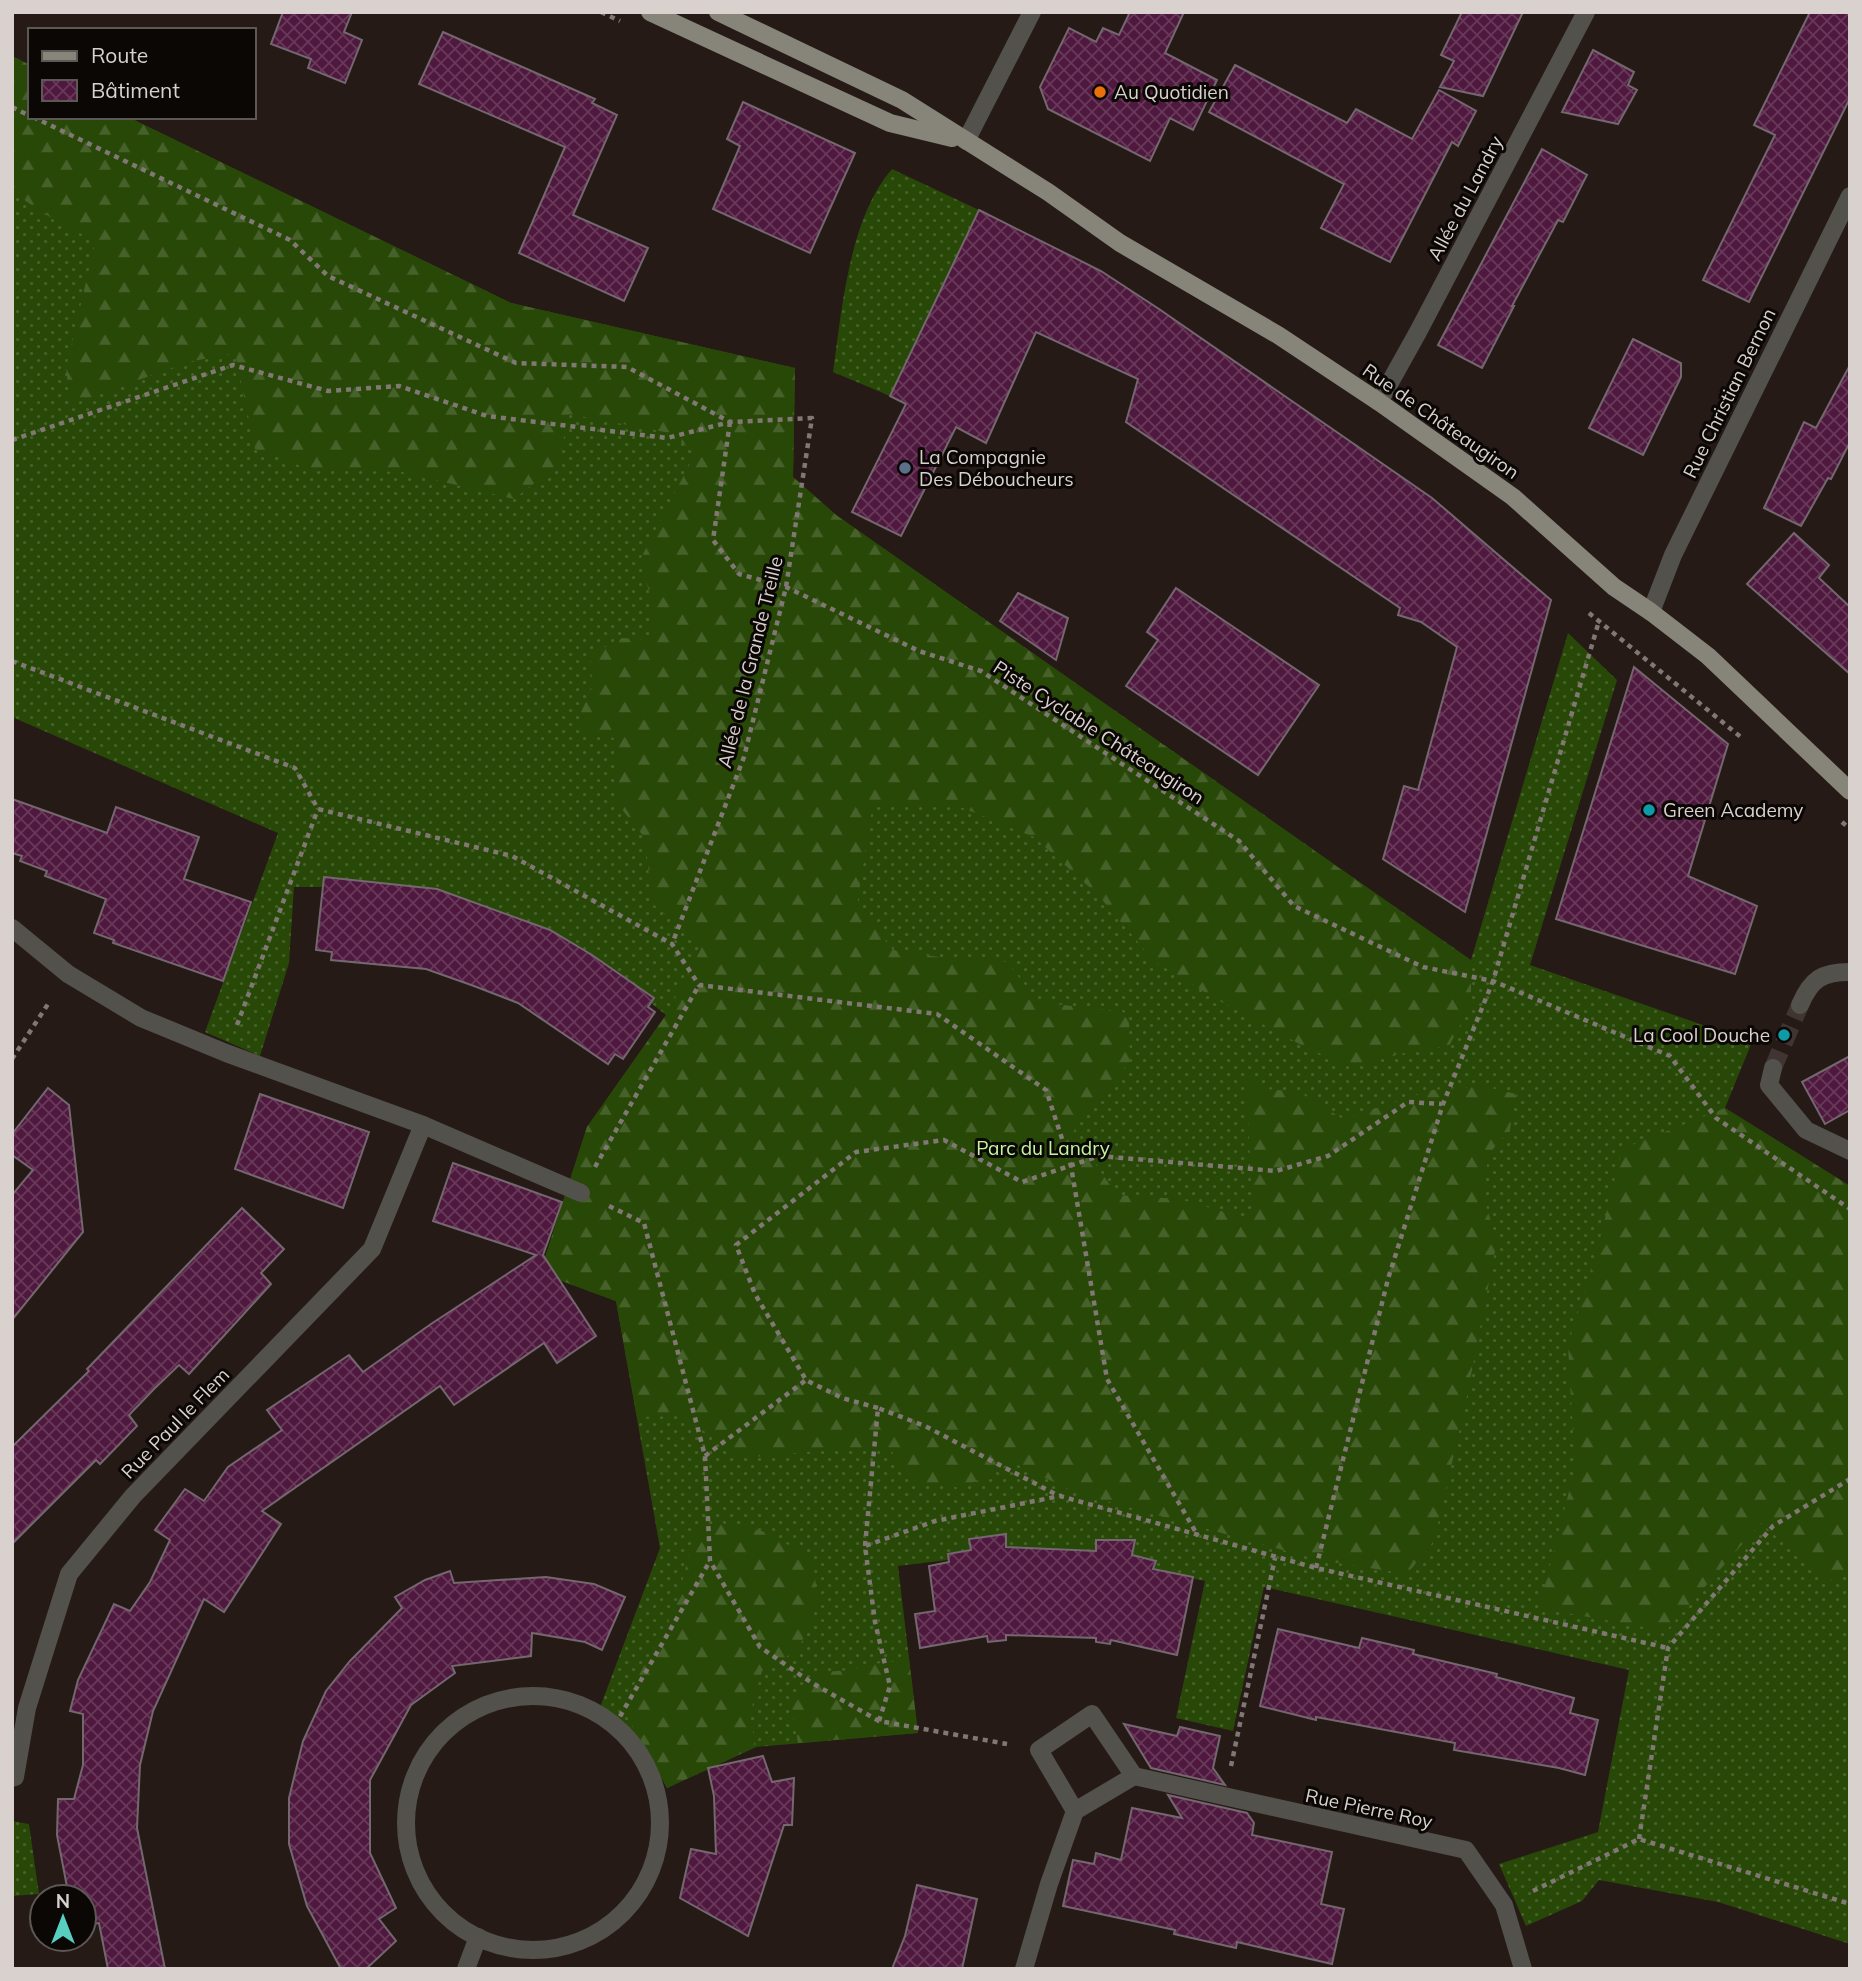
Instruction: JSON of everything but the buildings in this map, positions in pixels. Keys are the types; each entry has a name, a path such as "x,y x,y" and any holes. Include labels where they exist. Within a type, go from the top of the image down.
{"main road":[{"name":"Rue de Châteaugiron","path":"650,12 890,123 966,141"},
{"name":"Rue de Châteaugiron","path":"718,12 902,100 1048,192 1120,243 1278,335 1379,402 1513,497 1614,587 1708,656 1850,791"}],"street":[{"path":"966,141 1032,12"},
{"name":"Allée du Landry","path":"1379,402 1419,332 1586,12"},
{"name":"Rue Christian Bernon","path":"1651,612 1673,555 1850,196"},
{"path":"12,928 68,974 141,1018 226,1053 423,1125 581,1192"},
{"path":"1800,1005 1807,987 1829,972 1850,972"},
{"path":"1773,1068 1769,1085 1806,1130 1850,1151"},
{"name":"Rue Paul le Flem","path":"12,1779 15,1777 27,1708 69,1574 133,1496 372,1249 423,1125"},
{"path":"520,1696 551,1696 590,1708 615,1725 632,1742 646,1763 659,1800 658,1850 646,1883 634,1902 618,1917 600,1931 579,1941 552,1948 524,1949 500,1945 478,1937 455,1923 425,1890 414,1869 408,1846 406,1818 415,1773 440,1736 458,1720 480,1707 520,1696"},
{"path":"1024,1969 1049,1884 1076,1811 1134,1776 1092,1714 1040,1750 1076,1811"},
{"name":"Rue Pierre Roy","path":"1134,1776 1466,1850 1504,1905 1523,1969"},
{"path":"466,1969 478,1937"}],"path":[{"path":"601,12 626,24"},
{"path":"12,107 28,115"},
{"path":"35,119 290,240 328,276 516,363 627,367 730,422"},
{"path":"12,440 233,365 328,391 399,386 487,416 667,438 730,422"},
{"name":"Allée de la Grande Treille","path":"672,944 744,757 786,587 812,418 730,422"},
{"name":"Piste Cyclable Châteaugiron","path":"730,422 713,540 739,574 786,587 919,651 981,671 1239,841 1294,906 1423,967 1493,981 1670,1056 1716,1118 1850,1209"},
{"path":"1317,1568 1388,1279 1443,1104 1493,981 1599,622 1614,587"},
{"path":"1582,605 1599,622 1750,744"},
{"path":"12,661 295,768 318,809 512,856 672,944 699,985 937,1014 1046,1090 1071,1166 1107,1379 1198,1536"},
{"path":"226,1053 318,809"},
{"path":"1841,821 1850,829"},
{"path":"12,1059 68,974"},
{"path":"581,1192 699,985"},
{"path":"1443,1104 1408,1102 1328,1156 1276,1171 1099,1156 1022,1182 944,1139 856,1152 736,1245 755,1294 806,1380 842,1398 925,1426 1060,1496 1275,1558 1668,1648"},
{"path":"644,1223 705,1456 710,1561 760,1647 812,1683 879,1721 1040,1750"},
{"path":"705,1456 806,1380"},
{"path":"878,1408 865,1545 874,1622 890,1686 879,1721"},
{"path":"1639,1839 1668,1648 1773,1526 1850,1479"},
{"path":"865,1545 935,1521 1060,1496"},
{"path":"1225,1798 1275,1558"},
{"path":"615,1725 710,1561"},
{"path":"1504,1905 1639,1839 1850,1904"}],"green space":[{"name":"Parc du Landry","path":"12,56 28,64 28,119 132,119 511,303 795,368 793,477 836,515 1471,960 1568,633 1617,680 1530,965 1752,1042 1725,1108 1850,1186 1850,1944 1718,1902 1599,1880 1582,1901 1526,1926 1499,1864 1598,1832 1629,1670 1264,1587 1233,1731 1176,1718 1205,1581 1048,1548 898,1566 918,1733 756,1747 667,1788 641,1739 599,1710 660,1548 616,1301 540,1273 587,1127 666,1015 611,971 389,887 294,887 289,963 260,1056 205,1032 278,833 12,717"},
{"path":"12,56 28,64 28,119 132,119 511,303 795,368 793,477 836,515 1471,961 1471,1005 1449,1046 1408,1052 1350,1067 1305,1047 1216,999 1154,961 1098,895 1034,837 963,808 873,803 857,905 893,950 945,958 1007,962 1038,1002 1129,1013 1130,1061 1073,1132 1117,1195 1179,1199 1253,1220 1246,1077 1267,1089 1299,1092 1343,1119 1432,1090 1483,1086 1516,1094 1510,1129 1488,1155 1484,1199 1497,1241 1465,1406 1434,1541 1407,1574 1319,1560 1077,1493 1012,1462 963,1488 911,1482 890,1449 838,1449 743,1458 682,1416 637,1417 616,1301 540,1273 587,1127 666,1015 702,947 652,903 645,838 616,802 614,738 580,733 581,712 592,687 590,655 622,638 652,640 653,606 640,560 696,452 665,432 569,414 558,465 514,499 402,472 309,469 255,449 235,353 188,362 70,405 66,368 96,239 68,229 12,192"},
{"path":"892,169 979,210 890,396 833,372 844,293 857,238 877,189"},
{"path":"1725,1108 1850,1186 1850,1574 1826,1581 1761,1523 1666,1631 1539,1608 1578,1457 1573,1432 1568,1345 1599,1243 1622,1149"},
{"path":"732,1523 762,1531 813,1558 818,1605 798,1650 762,1671 750,1714 756,1747 667,1788 622,1707 676,1606 696,1527"},
{"path":"909,1660 918,1733 798,1743 792,1712 794,1694 823,1672"},
{"path":"12,1821 29,1824 37,1883 28,1883 28,1895 12,1896"}],"tunnel":[{"path":"1773,1068 1800,1005"}],"place":[{"name":"Au Quotidien","path":"1100,92"},
{"name":"La Compagnie Des Déboucheurs","path":"905,468"},
{"name":"Green Academy","path":"1649,810"},
{"name":"La Cool Douche","path":"1784,1035"}]}
